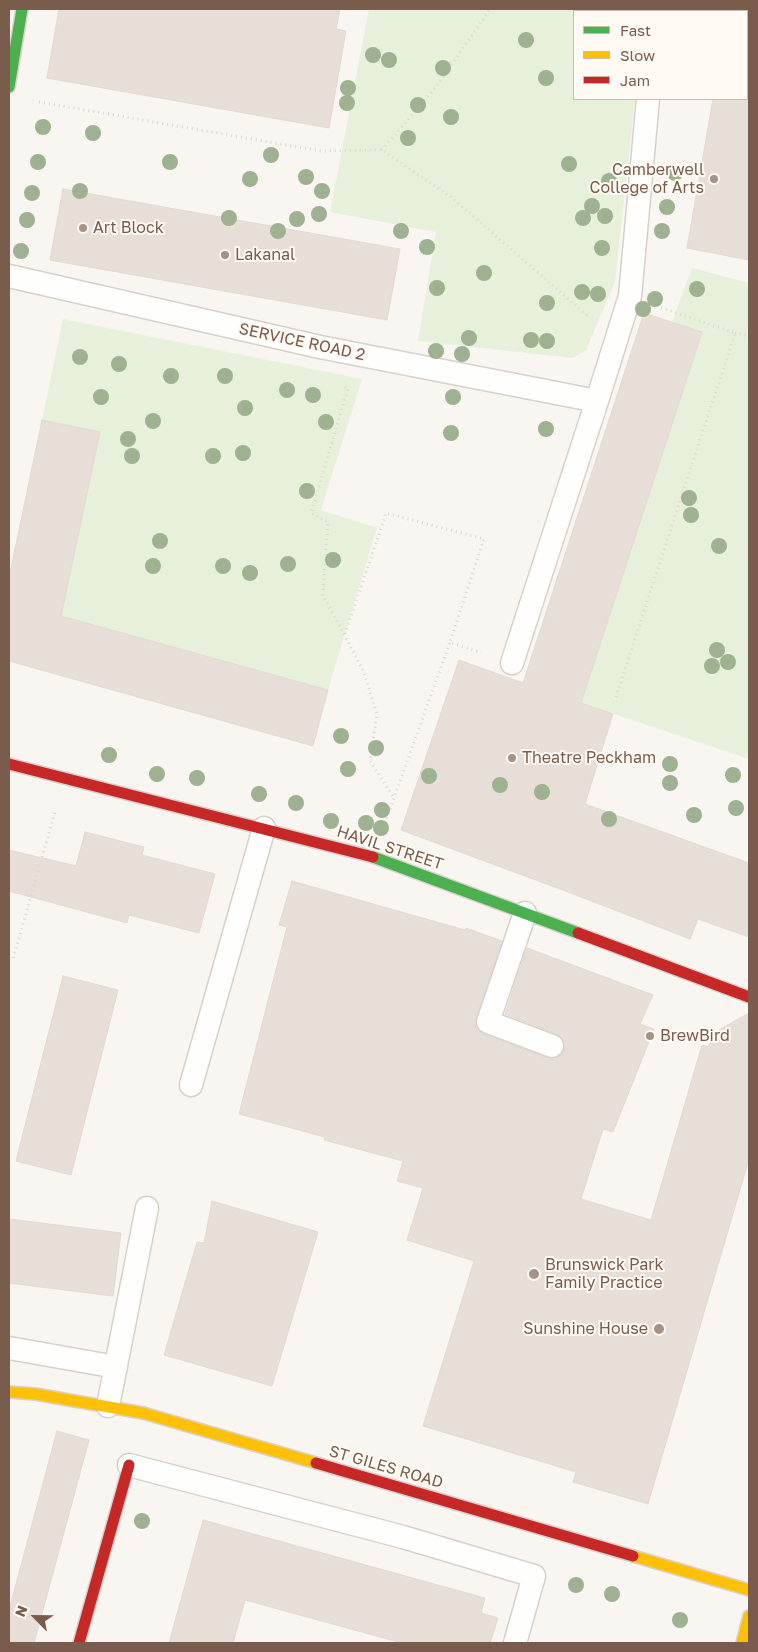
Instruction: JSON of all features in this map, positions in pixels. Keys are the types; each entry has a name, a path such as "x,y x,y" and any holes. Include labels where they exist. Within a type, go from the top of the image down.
{"main road":[{"path":"9,87 22,9"},
{"name":"HAVIL STREET","path":"9,764 373,857 749,997"},
{"name":"ST GILES ROAD","path":"9,1392 35,1394 143,1413 749,1590"},
{"path":"79,1643 129,1465"},
{"path":"742,1643 749,1616"}],"lane":[{"path":"512,664 630,296 648,100"},
{"name":"SERVICE ROAD 2","path":"9,276 320,347 598,400"},
{"path":"191,1085 264,828"},
{"path":"525,913 488,1022 552,1046"},
{"path":"108,1406 147,1208"},
{"path":"9,1348 116,1368"},
{"path":"129,1465 403,1537 534,1576 515,1643"}],"path":[{"path":"382,150 439,82 490,9"},
{"path":"38,102 321,151 382,150 451,197 616,341"},
{"path":"630,296 674,313 749,336"},
{"path":"616,697 735,332"},
{"path":"341,386 348,388 311,513 328,522 323,595 364,672 377,715 370,761 394,798"},
{"path":"345,635 386,513 484,539 450,642 373,857"},
{"path":"450,642 512,664"},
{"path":"9,959 13,959 64,779"}],"green space":[{"path":"369,9 656,9 573,10 573,100 635,100 615,282 586,350 573,358 418,341 436,232 330,212"},
{"path":"692,268 749,283 749,759 581,703 701,332 672,322"},
{"path":"63,319 362,379 321,510 377,528 328,690 61,616 100,432 42,420"}],"building":[{"path":"59,9 340,9 336,29 346,31 329,128 47,78"},
{"name":"Camberwell College of Arts","path":"749,99 749,260 687,248 713,100"},
{"name":"Lakanal","path":"63,189 400,249 387,320 50,260"},
{"path":"644,313 702,332 581,703 613,714 585,804 749,863 749,937 698,919 690,939 401,830 459,660 523,683"},
{"path":"42,420 100,432 61,616 328,690 313,746 9,661 9,578"},
{"path":"85,832 144,847 142,855 215,874 199,933 129,915 127,923 9,891 9,850 76,866"},
{"path":"292,881 465,930 466,928 502,941 475,1025 478,1031 483,1034 547,1058 555,1059 564,1051 565,1044 562,1037 505,1014 527,948 653,995 640,1024 654,1029 613,1132 603,1129 581,1199 651,1220 702,1045 708,1047 717,1031 749,1013 749,1159 648,1504 573,1482 576,1472 423,1426 474,1261 407,1240 423,1188 397,1181 403,1161 324,1140 325,1137 239,1114 287,927 279,925"},
{"path":"63,976 118,990 71,1175 16,1161"},
{"path":"212,1201 318,1232 272,1386 164,1355 197,1242 204,1243"},
{"path":"9,1219 121,1233 113,1296 9,1283"},
{"path":"57,1431 89,1440 34,1643 9,1643 9,1610"},
{"path":"203,1520 485,1598 481,1613 498,1618 490,1643 402,1643 245,1600 233,1643 169,1643"}],"traffic: fast":[{"path":"9,87 22,9"},
{"path":"373,857 578,933"}],"traffic: slow":[{"path":"9,1392 35,1394 143,1413 316,1463"},
{"path":"633,1556 749,1590"},
{"path":"742,1643 749,1616"}],"traffic: jam":[{"path":"9,764 373,857"},
{"path":"578,933 749,997"},
{"path":"316,1463 633,1556"},
{"path":"79,1643 129,1465"}],"place":[{"name":"Camberwell College of Arts","path":"714,179"},
{"name":"Art Block","path":"83,228"},
{"name":"Lakanal","path":"225,255"},
{"name":"Theatre Peckham","path":"512,758"},
{"name":"BrewBird","path":"650,1036"},
{"name":"Brunswick Park Family Practice","path":"534,1274"},
{"name":"Sunshine House","path":"659,1329"}]}
